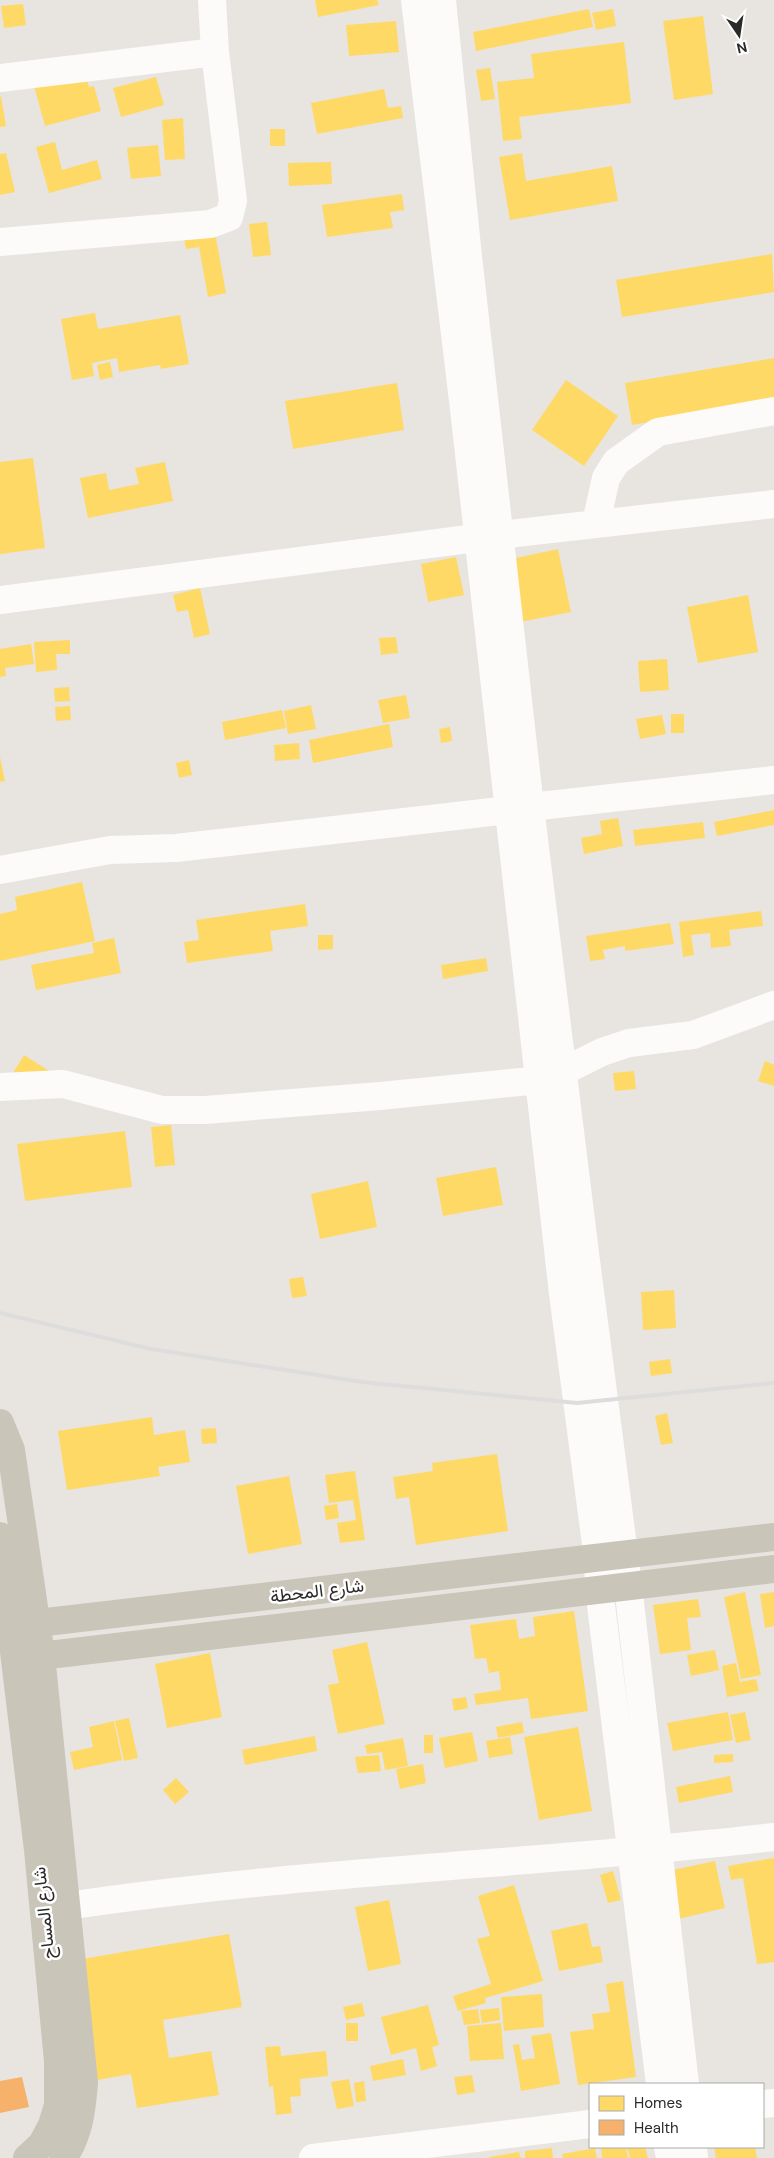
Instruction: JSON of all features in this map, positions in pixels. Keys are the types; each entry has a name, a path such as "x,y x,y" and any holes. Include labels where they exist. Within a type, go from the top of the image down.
{"main road":[{"path":"0,1423 28,1556 24,1625"},
{"path":"0,1536 24,1625 28,1657"},
{"name":"شارع المحطة","path":"24,1625 774,1537"},
{"name":"شارع المحطة","path":"28,1657 774,1569"},
{"name":"شارع المساح","path":"28,1657 67,1906 84,2083 82,2106 76,2132 63,2158"},
{"name":"شارع المساح","path":"27,2158 42,2144 52,2124 58,2105 59,2083 28,1657"}],"street":[{"path":"0,242 210,224 229,217 233,201 215,52 212,0"},
{"path":"415,0 488,537 552,1076 585,1253 628,1585 686,2083"},
{"path":"442,0 467,247 484,390 488,537"},
{"path":"0,78 215,52"},
{"path":"596,523 606,478 616,462 658,432 774,411"},
{"path":"0,600 596,523 774,504"},
{"path":"0,870 110,850 176,848 774,780"},
{"path":"0,1087 63,1084 162,1110 206,1110 380,1096 552,1076 602,1052 629,1043 693,1035 774,1005"},
{"path":"552,1076 563,1294 598,1558 599,1589 660,2083"},
{"path":"67,1906 147,1894 235,1884 631,1853 774,1837"},
{"path":"313,2158 589,2124"}],"building: Homes":[{"path":"315,0 377,0 379,5 318,17"},
{"path":"23,4 26,25 4,28 1,6"},
{"path":"589,9 593,27 476,51 473,32"},
{"path":"613,9 616,26 596,30 592,13"},
{"path":"703,16 713,94 674,100 663,21"},
{"path":"396,21 399,52 349,56 346,25"},
{"path":"624,42 631,103 519,117 522,139 503,141 497,82 534,78 531,54"},
{"path":"490,68 495,99 481,101 476,70"},
{"path":"84,69 89,87 94,86 101,111 45,126 33,82"},
{"path":"156,77 164,105 121,117 113,88"},
{"path":"384,89 388,108 401,106 403,118 317,134 311,103"},
{"path":"0,97 6,126 0,127"},
{"path":"183,118 185,159 165,160 162,120"},
{"path":"270,129 285,129 285,146 270,146"},
{"path":"55,142 62,170 97,160 102,179 49,193 36,147"},
{"path":"158,145 161,176 131,179 127,148"},
{"path":"6,153 15,192 0,195 0,154"},
{"path":"522,153 526,181 612,166 618,201 510,220 499,157"},
{"path":"331,162 332,184 289,186 288,163"},
{"path":"402,194 404,210 390,212 393,228 327,237 322,205"},
{"path":"267,222 271,255 253,257 249,224"},
{"path":"214,227 226,293 208,297 199,247 186,249 183,233"},
{"path":"772,254 774,292 622,317 616,280"},
{"path":"95,313 98,329 180,315 189,364 161,369 160,365 119,372 117,358 92,363 94,376 72,380 61,319"},
{"path":"774,358 774,401 632,425 625,383"},
{"path":"110,362 113,377 100,380 97,365"},
{"path":"566,380 618,416 584,466 532,430"},
{"path":"397,383 404,430 293,449 285,401"},
{"path":"33,458 45,548 0,554 0,462"},
{"path":"165,462 173,501 88,518 80,478 106,473 109,490 139,484 135,468"},
{"path":"558,549 571,612 515,623 502,561"},
{"path":"456,557 464,595 428,602 421,564"},
{"path":"200,588 210,634 194,638 188,610 177,612 173,595"},
{"path":"748,595 758,652 698,663 687,607"},
{"path":"396,637 398,653 381,655 379,638"},
{"path":"70,640 70,654 56,654 57,670 36,672 34,642"},
{"path":"31,644 34,664 5,668 6,676 0,677 0,649"},
{"path":"667,659 669,690 640,692 638,661"},
{"path":"69,687 70,701 55,702 54,688"},
{"path":"406,695 410,718 383,723 378,700"},
{"path":"311,705 316,729 288,734 284,711"},
{"path":"70,706 71,720 56,721 55,707"},
{"path":"282,710 286,728 225,740 222,722"},
{"path":"671,714 684,714 684,733 671,733"},
{"path":"662,715 666,734 640,739 636,719"},
{"path":"389,724 393,747 313,763 309,740"},
{"path":"450,727 452,741 441,743 439,729"},
{"path":"299,743 300,759 275,761 274,745"},
{"path":"0,757 5,781 0,782"},
{"path":"189,760 192,775 179,778 176,763"},
{"path":"774,810 774,825 717,836 714,822"},
{"path":"618,818 623,846 584,854 581,838 602,834 600,821"},
{"path":"703,822 705,838 635,846 633,830"},
{"path":"82,882 95,941 0,961 0,914 17,910 15,897"},
{"path":"305,904 308,926 270,931 273,951 187,963 184,942 199,940 196,920"},
{"path":"761,911 763,926 729,930 731,946 711,948 710,933 691,935 694,955 683,957 679,922"},
{"path":"670,923 674,944 625,951 625,946 603,950 605,959 590,961 586,936"},
{"path":"318,935 333,935 333,949 318,950"},
{"path":"114,938 121,973 36,990 31,965 94,953 92,943"},
{"path":"486,958 488,971 443,979 441,965"},
{"path":"24,1055 62,1079 13,1073"},
{"path":"765,1061 774,1065 774,1086 758,1081"},
{"path":"634,1071 636,1089 615,1091 613,1073"},
{"path":"171,1125 175,1165 155,1167 151,1127"},
{"path":"125,1131 132,1187 25,1201 17,1144"},
{"path":"496,1167 503,1205 443,1216 436,1178"},
{"path":"368,1181 377,1227 320,1239 311,1194"},
{"path":"303,1277 307,1296 292,1298 289,1279"},
{"path":"674,1290 676,1328 643,1330 641,1292"},
{"path":"670,1359 672,1373 651,1376 649,1362"},
{"path":"667,1413 673,1443 661,1445 655,1416"},
{"path":"152,1417 154,1435 185,1430 190,1462 158,1467 160,1476 67,1490 58,1431"},
{"path":"216,1428 217,1443 202,1444 201,1429"},
{"path":"497,1454 508,1531 416,1545 409,1497 396,1499 393,1477 433,1471 432,1463"},
{"path":"355,1471 365,1540 340,1543 337,1523 356,1520 353,1500 329,1503 325,1475"},
{"path":"289,1476 302,1544 248,1554 236,1486"},
{"path":"337,1504 339,1518 326,1520 324,1506"},
{"path":"745,1592 761,1675 741,1679 724,1597"},
{"path":"774,1592 774,1626 765,1628 760,1594"},
{"path":"698,1599 701,1617 687,1618 691,1650 660,1654 653,1605"},
{"path":"574,1611 588,1711 531,1719 528,1698 476,1705 474,1694 501,1690 499,1671 489,1673 486,1658 475,1659 470,1625 516,1619 519,1639 535,1636 533,1617"},
{"path":"367,1642 385,1724 338,1734 328,1685 339,1683 332,1650"},
{"path":"715,1650 719,1670 691,1676 687,1655"},
{"path":"210,1653 222,1717 167,1728 155,1664"},
{"path":"736,1663 740,1682 756,1679 759,1691 727,1697 722,1666"},
{"path":"466,1697 468,1708 454,1711 452,1699"},
{"path":"728,1712 733,1740 673,1751 667,1723"},
{"path":"745,1712 751,1740 736,1743 730,1715"},
{"path":"129,1718 138,1758 124,1761 115,1721"},
{"path":"114,1721 122,1760 74,1770 70,1752 93,1747 89,1727"},
{"path":"522,1722 524,1733 498,1738 496,1727"},
{"path":"578,1727 592,1811 539,1820 524,1737"},
{"path":"472,1732 478,1761 445,1768 439,1738"},
{"path":"424,1735 433,1735 433,1753 424,1753"},
{"path":"315,1736 317,1751 245,1765 242,1750"},
{"path":"510,1737 513,1754 489,1758 486,1741"},
{"path":"403,1738 408,1766 385,1770 382,1752 367,1754 365,1745"},
{"path":"733,1754 733,1762 714,1763 714,1755"},
{"path":"379,1755 381,1771 358,1773 355,1757"},
{"path":"423,1764 426,1783 400,1789 396,1769"},
{"path":"730,1776 733,1792 679,1803 676,1787"},
{"path":"176,1778 189,1792 175,1804 163,1790"},
{"path":"774,1858 774,1962 757,1964 743,1878 731,1880 728,1866"},
{"path":"715,1861 725,1908 678,1919 668,1871"},
{"path":"613,1871 621,1900 608,1903 600,1875"},
{"path":"514,1885 543,1981 485,1998 486,2003 458,2011 453,1996 491,1984 477,1939 490,1936 478,1896"},
{"path":"389,1900 401,1964 368,1971 355,1907"},
{"path":"587,1923 592,1947 600,1946 603,1962 559,1971 551,1931"},
{"path":"229,1934 242,2007 163,2020 169,2058 211,2051 219,2095 137,2108 131,2074 86,2082 53,1964"},
{"path":"623,1981 636,2077 578,2085 570,2032 594,2029 592,2014 610,2012 606,1984"},
{"path":"542,1994 544,2027 504,2031 501,1997"},
{"path":"362,2003 365,2016 346,2020 343,2007"},
{"path":"428,2005 439,2045 432,2047 437,2066 421,2071 416,2048 391,2055 381,2017"},
{"path":"499,2008 500,2020 482,2023 480,2010"},
{"path":"478,2009 480,2023 464,2025 461,2011"},
{"path":"346,2023 358,2023 358,2041 346,2041"},
{"path":"501,2023 504,2059 470,2061 467,2026"},
{"path":"551,2033 560,2084 521,2091 513,2045 519,2044 522,2060 535,2058 531,2036"},
{"path":"280,2046 281,2056 326,2051 328,2076 300,2079 301,2096 290,2097 292,2113 276,2115 273,2086 269,2087 265,2047"},
{"path":"403,2059 406,2075 373,2081 370,2066"},
{"path":"472,2075 475,2092 457,2095 454,2077"},
{"path":"349,2079 354,2106 337,2109 331,2082"},
{"path":"364,2081 366,2101 356,2102 354,2083"},
{"path":"552,2148 553,2158 525,2158 525,2151"},
{"path":"595,2148 597,2158 563,2158 562,2154"},
{"path":"601,2148 626,2148 628,2158 602,2158"},
{"path":"627,2148 645,2148 648,2158 630,2158"},
{"path":"714,2148 755,2148 757,2158 716,2158"},
{"path":"519,2152 521,2158 489,2158 489,2157"}],"building: Health":[{"path":"22,2077 29,2107 0,2113 0,2081"}],"railway":[{"path":"0,1313 151,1349 362,1382 577,1403 774,1383"}]}
